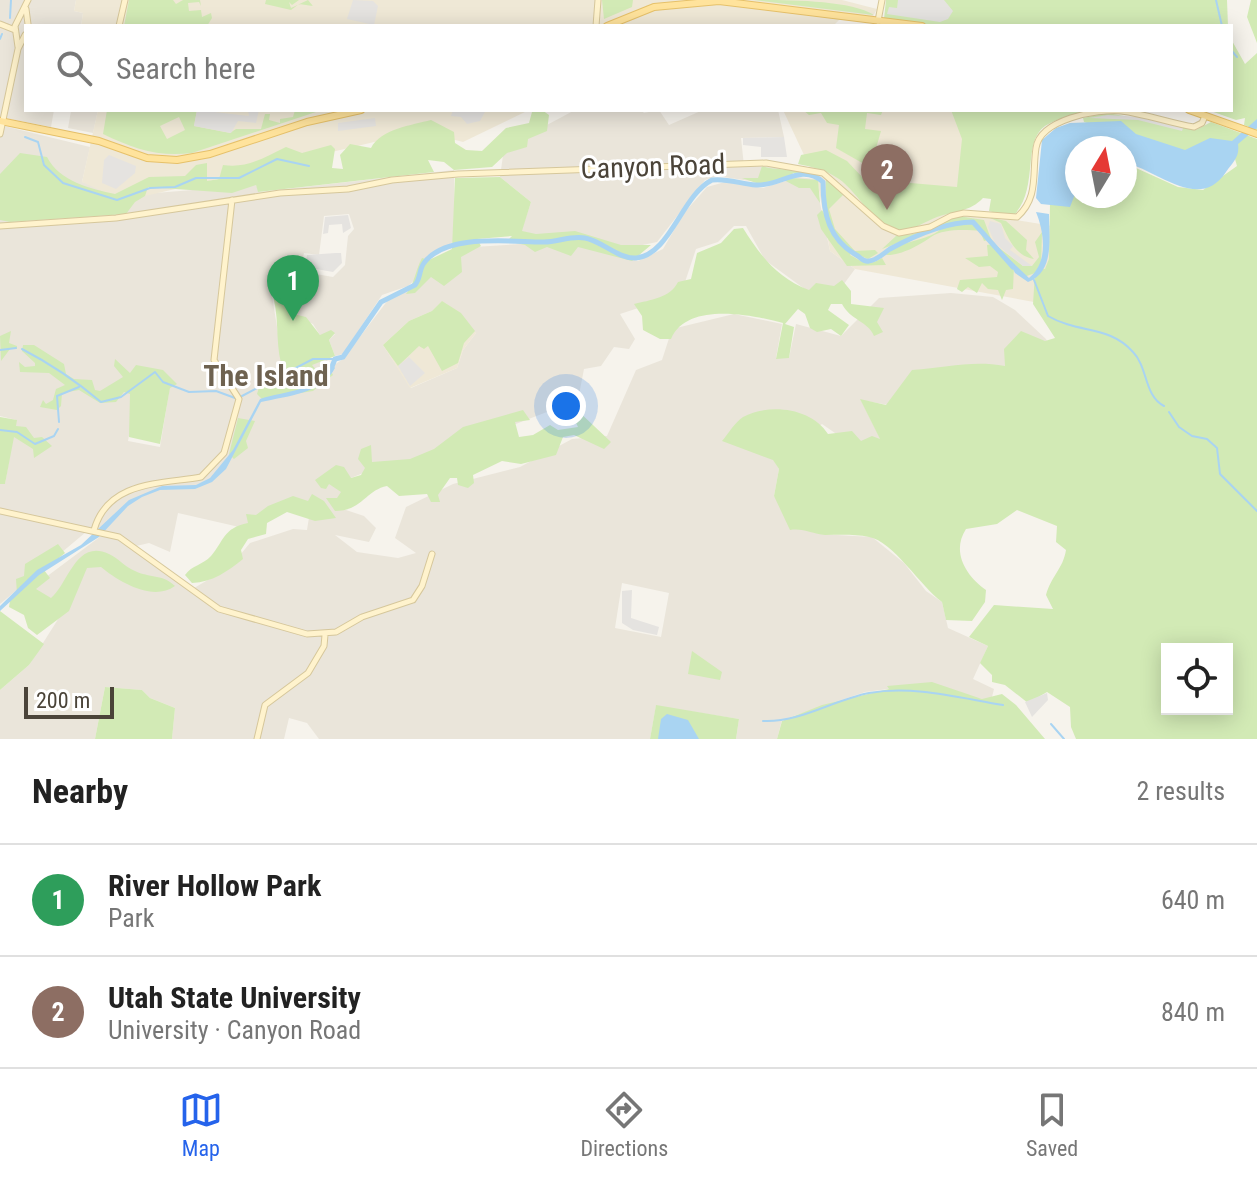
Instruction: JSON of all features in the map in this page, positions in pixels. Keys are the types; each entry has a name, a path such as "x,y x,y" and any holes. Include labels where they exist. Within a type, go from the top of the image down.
{"main road":[{"path":"611,24 636,12 689,1 719,1 904,24"},
{"path":"1,121 99,141 135,154 165,160 210,154 307,122 352,112"},
{"path":"1194,112 1257,134"}],"street":[{"path":"18,49 17,27 28,0"},
{"path":"119,24 125,0"},
{"path":"596,24 598,0"},
{"path":"878,21 882,0"},
{"path":"26,8 28,24"},
{"path":"1,24 24,26"},
{"path":"17,27 24,34"},
{"path":"0,134 18,49 24,37"},
{"name":"Canyon Road","path":"0,224 116,218 232,200 458,174 766,163 823,173 883,226 899,233 911,232 964,213 1017,217 1030,201 1034,189 1038,141 1052,126 1101,112"},
{"name":"Canyon Road","path":"1116,112 1194,127 1202,123 1205,116"},
{"path":"94,530 100,517 134,489 154,481 201,477 222,457 238,406 237,393 214,360 232,200"},
{"path":"0,511 94,530 134,544 219,609 307,634 325,635 362,617 413,600 422,586 432,554"},
{"path":"257,739 265,705 308,673 324,646 325,635"}],"shaded area":[{"path":"0,0 76,0 74,11 83,13 81,24 24,24 24,112 54,112 51,127 0,117"},
{"path":"76,0 842,0 877,9 872,18 844,15 835,24 81,24 83,13 74,11"},
{"path":"353,0 373,1 378,6 374,24 347,19"},
{"path":"898,0 944,0 953,11 948,19 940,22 887,14 889,7 897,8"},
{"path":"71,112 98,112 93,133 68,128"},
{"path":"98,112 525,112 463,142 421,131 124,201 82,182"},
{"path":"197,112 249,116 248,112 259,112 256,123 238,121 231,133 194,126"},
{"path":"452,112 485,112 480,121 467,124 461,117 451,116"},
{"path":"571,112 660,112 669,125 698,112 778,112 784,137 741,138 744,166 790,168 757,182 717,176 705,180 657,242 628,248 520,235 531,202 500,177 504,148"},
{"path":"784,112 1022,112 1010,182 934,207 1053,226 1067,208 1079,208 1094,313 855,269 830,251 818,185"},
{"path":"1108,115 1138,117 1183,128 1182,131 1138,120 1089,118"},
{"path":"375,118 376,126 338,131 338,123"},
{"path":"0,125 90,147 82,182 142,194 256,185 259,192 454,170 455,241 422,260 417,278 408,286 382,295 343,354 335,356 329,340 335,334 320,335 313,324 293,315 296,295 313,298 316,274 333,277 345,265 348,236 354,229 349,214 324,216 319,255 304,253 300,271 285,269 271,290 284,370 327,360 331,367 343,359 388,300 415,288 458,248 568,241 638,261 663,249 684,213 707,187 725,182 763,188 798,177 815,179 830,251 855,269 838,292 817,298 765,260 746,226 734,226 718,242 696,249 681,294 620,314 635,339 629,349 614,347 601,366 584,369 578,400 425,459 373,469 346,480 343,509 364,516 376,528 369,542 335,535 357,552 398,558 416,553 395,538 406,507 453,484 520,467 572,439 607,436 636,370 662,360 672,329 734,314 782,324 776,358 789,358 796,324 841,336 879,298 951,293 993,297 1015,310 1046,339 1064,375 894,406 861,400 881,440 861,451 822,424 773,459 779,469 774,496 806,528 819,534 872,537 904,563 926,591 942,602 948,628 988,646 973,679 994,689 991,701 918,685 865,692 782,720 777,739 736,739 739,719 656,706 650,739 319,739 307,723 289,718 284,739 172,739 175,708 150,698 142,690 105,687 95,739 0,739 0,690 29,665 62,613 30,589 101,536 86,532 0,604 0,484 5,484 16,420 0,416","holes":["432,311 476,333 463,350 457,368 411,388 383,345 409,321","140,374 171,380 160,447 128,441","290,500 310,511 307,530 293,529 250,543 230,567 189,591 132,547 149,543 170,552 178,513 248,529","622,583 669,593 661,637 615,628"]},
{"path":"784,137 787,157 761,157 761,147 743,145 743,138"},
{"path":"109,155 136,166 135,173 116,189 102,183 104,160"},
{"path":"348,215 351,228 343,233 342,224 329,225 328,233 323,234 325,217"},
{"path":"990,221 1001,224 1005,238 1013,246 1010,250 1032,266 1023,266 995,243 988,227"},
{"path":"341,253 342,263 333,272 305,267 307,255"},
{"path":"442,301 461,313 476,333 463,350 457,368 410,388 383,345 409,321 432,311"},
{"path":"409,357 425,373 410,386 398,366"},
{"path":"632,590 631,618 659,627 657,635 633,630 622,623 622,591"},
{"path":"1047,693 1048,700 1032,717 1025,702"}],"green space":[{"path":"129,0 173,0 176,4 183,0 200,0 201,6 199,2 188,3 189,11 201,10 202,17 211,13 212,18 208,24 124,24"},
{"path":"266,0 299,0 292,5 289,2 291,8 298,5 291,10 265,4"},
{"path":"602,0 633,0 632,7 604,19"},
{"path":"754,0 835,4 874,15"},
{"path":"886,0 1227,0 1228,24 911,24 884,19"},
{"path":"1251,0 1257,0 1257,43 1247,17"},
{"path":"1233,43 1245,64 1257,53 1257,130 1244,125 1245,118 1236,120 1214,112 1233,112"},
{"path":"107,112 197,112 194,126 230,133 236,129 261,129 265,114 270,114 269,120 280,123 280,119 293,117 294,112 316,112 192,153 168,154 125,144 103,134","holes":["179,117 185,130 167,139 160,126"]},
{"path":"532,112 549,115 547,131 528,139 527,147 507,153 492,167 454,170 444,162 428,160 434,172 258,192 256,185 232,193 148,187 145,196 135,202 126,214 10,222 0,220 0,174 20,153 47,157 67,178 115,194 149,177 185,176 196,165 207,163 207,181 219,179 223,165 248,164 286,147 302,153 331,145 335,149 332,168 343,169 340,155 350,144 371,148 389,132 431,120 454,132 455,143 466,150 482,151 506,128 529,123"},
{"path":"805,112 882,112 881,115 867,113 865,129 881,131 874,155 864,164 836,148 839,125 827,123 821,113 809,115"},
{"path":"952,112 1086,112 1056,120 1038,133 1027,191 1015,214 1006,216 989,211 991,199 983,198 967,209 937,217 911,229 892,228 875,217 839,179 819,169 798,164 801,155 826,150 847,161 864,179 957,187 962,139"},
{"path":"1108,113 1196,130 1211,122 1257,139 1257,739 1076,739 1071,727 1070,707 1047,692 1028,703 1005,685 992,682 992,675 980,663 988,646 969,637 994,605 1053,609 1046,595 1066,550 1056,542 1057,526 1017,510 997,524 966,529 960,555 972,578 986,590 985,602 972,621 946,620 942,602 897,555 878,540 790,530 774,496 779,469 773,460 722,441 743,417 777,409 811,418 828,434 852,431 861,441 872,436 880,439 860,399 886,405 912,370 970,364 1005,366 1004,349 1021,331 1045,341 1055,338 1033,304 1035,273 1024,277 1014,266 1013,289 1006,290 1002,300 998,290 988,289 982,283 977,293 968,287 962,292 957,289 960,280 997,277 998,272 990,266 979,267 965,258 988,256 987,245 994,244 1023,266 1032,266 1039,257 1035,242 1042,232 1041,268 1045,269 1049,259 1050,204 1065,201 1065,208 1137,208 1137,168 1178,187 1203,190 1237,166 1235,159 1186,153 1084,122 1083,118"},
{"path":"762,166 811,173 793,173 791,178 818,180 820,203 810,188 799,188 782,179 759,184 742,178 758,178"},
{"path":"500,177 531,202 522,231 536,234 575,231 621,245 651,245 632,261 578,247 571,256 547,247 535,252 525,245 507,241 512,236 477,239 481,246 461,257 462,272 444,286 431,277 415,293 406,294 422,258 429,260 452,249 455,178"},
{"path":"826,179 845,193 829,209 835,229 855,251 875,250 878,253 868,259 852,252 850,255 869,263 882,258 886,265 847,266 821,229 817,215 822,210 825,215"},
{"path":"958,216 984,220 991,239 984,241 980,231 949,231 936,234 903,252 886,255 899,246 932,235 943,226 882,249 896,236 913,234"},
{"path":"988,217 1006,221 1027,240 1026,250 1034,259 1017,251 1001,223"},
{"path":"743,228 770,265 798,285 809,290 816,283 834,286 842,280 851,291 851,304 884,308 877,322 883,332 874,336 842,304 831,304 828,310 849,325 841,336 831,329 817,332 810,328 805,314 798,309 785,324 794,327 789,358 776,359 783,323 770,320 739,315 706,315 691,319 679,327 671,339 660,339 643,330 642,316 634,304 659,298 670,292 678,282 691,279 697,253 721,243 734,229"},
{"path":"285,269 300,271 293,314 306,317 320,335 331,330 335,333 329,340 335,356 312,365 318,372 327,363 333,375 313,391 262,399 257,394 260,384 276,374 281,363 276,308 271,290"},
{"path":"442,301 461,313 475,331 464,343 458,363 442,371 428,346 424,349 419,346 398,366 383,345 409,321 432,311"},
{"path":"11,331 9,343 17,349 10,349 1,361 0,336"},
{"path":"23,345 34,345 64,364 66,374 74,379 92,380 95,390 100,391 123,377 114,366 115,359 130,373 136,365 163,370 177,384 170,388 160,444 129,437 130,394 124,392 116,402 100,403 79,390 62,393 61,406 57,410 40,407 43,400 46,404 53,400 56,389 65,385 49,373 20,372 19,362 25,367 35,366 22,351"},
{"path":"576,409 611,442 604,449 574,435 563,437 556,455 521,464 502,461 473,475 474,483 468,488 458,485 457,478 450,478 438,495 440,502 431,502 427,494 399,496 387,486 352,508 335,511 326,498 337,498 341,492 329,484 326,489 321,488 315,480 336,465 344,467 351,478 361,475 365,468 358,459 361,449 371,445 372,462 410,459 434,449 463,427 523,410 530,420 515,422 519,437 533,435 550,425 558,430 578,427 570,410"},
{"path":"0,417 17,420 16,426 26,427 34,438 42,437 52,446 34,458 33,449 14,437 5,484 0,484"},
{"path":"238,418 255,421 246,441 248,448 234,459 229,454"},
{"path":"312,494 324,501 336,518 315,521 287,512 267,523 266,534 248,539 241,550 243,559 226,572 207,581 192,583 185,575 211,556 229,532 248,523 246,514 256,515 268,506 293,496 308,501"},
{"path":"58,544 65,553 44,570 50,578 36,589 51,598 81,557 98,551 135,571 166,580 175,586 157,592 147,591 117,579 101,567 87,568 69,611 37,635 28,628 24,615 9,607 10,601 17,594 16,579 24,576 25,564"},
{"path":"0,611 44,644 29,665 0,690"},
{"path":"692,651 722,672 720,680 688,674"},
{"path":"932,682 982,699 1002,694 1016,705 1045,739 777,739 782,721 822,705 889,689 887,686"},
{"path":"105,687 142,690 150,698 175,708 172,739 95,739"},
{"path":"656,705 739,719 736,739 650,739"}],"water":[{"path":"1257,119 1257,128 1238,144 1237,156 1215,184 1203,189 1191,189 1137,167 1137,136 1065,136 1065,206 1041,204 1036,198 1042,140 1056,128 1070,123 1121,121 1136,134 1185,150 1210,138 1232,141"},
{"path":"1036,212 1049,214 1049,253 1043,270 1028,282 1015,273 1007,257 1029,278 1040,264 1043,246"},
{"path":"331,364 335,368 329,377 313,389 261,402 226,469 212,482 195,489 160,490 142,497 128,506 99,537 39,575 0,611 0,606 37,570 81,545 129,500 162,486 196,485 210,478 233,450 260,399 310,385 326,373"},
{"path":"667,714 688,720 699,739 658,739 661,719"}],"waterway":[{"path":"10,18 11,0"},
{"path":"1216,0 1222,24"},
{"path":"0,39 2,34"},
{"path":"1233,52 1237,57"},
{"path":"25,137 38,142 44,165 63,183 117,200 150,188 175,187 196,178 239,178 277,159 309,166"},
{"path":"331,369 335,359 343,357 381,302 415,285 422,265 434,253 480,241 547,242 579,237 623,256 636,258 658,247 692,198 712,180 765,185 798,175 815,176 823,182 826,215 834,234 848,250 866,261 874,260 899,244 931,231 952,224 973,222 1013,267"},
{"path":"1034,280 1048,316 1104,333 1124,343 1138,358 1149,388 1164,406"},
{"path":"0,350 16,348"},
{"path":"22,349 63,373 101,402 121,397 155,372 163,382 189,392 216,391 235,398"},
{"path":"242,396 313,359 335,359"},
{"path":"59,422 57,396 79,387"},
{"path":"1169,412 1179,427 1192,436 1207,439 1217,448 1220,474 1257,511"},
{"path":"0,430 17,432 35,444 54,436 58,429"},
{"path":"763,721 803,715 856,696 886,691 936,693 1003,705"},
{"path":"1051,724 1064,739"}],"place":[{"name":"Utah State University","path":"887,210"},
{"name":"River Hollow Park","path":"293,321"}],"district":[{"name":"The Island","path":"266,376"}]}
